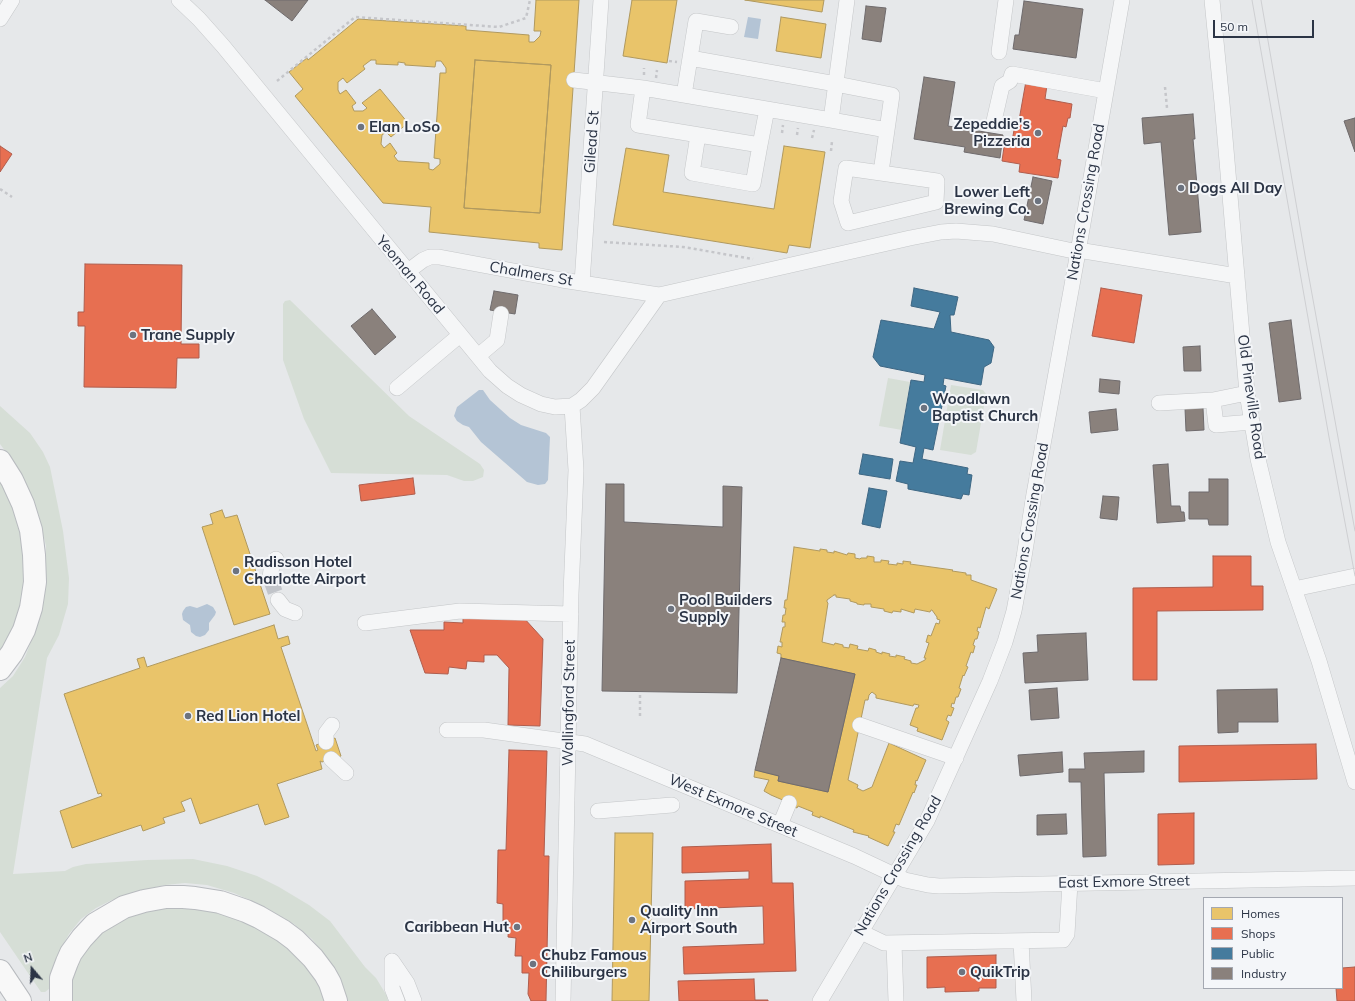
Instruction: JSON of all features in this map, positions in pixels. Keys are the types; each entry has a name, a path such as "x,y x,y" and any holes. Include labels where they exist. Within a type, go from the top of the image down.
{"highway":[{"path":"0,461 12,480 23,504 31,530 35,582 31,608 24,630 12,653 0,669"},
{"path":"61,1001 61,978 67,962 71,953 82,938 95,924 124,907 144,901 166,897 195,898 220,902 259,916 295,940 313,958 330,983 336,1001"},
{"path":"0,972 20,1001"}],"street":[{"path":"0,19 12,0"},
{"name":"Yeoman Road","path":"179,0 199,19 223,46 407,272 490,371 507,386 540,404 555,407 572,406"},
{"name":"Gilead St","path":"582,283 601,0"},
{"path":"831,120 847,0"},
{"path":"999,52 1006,0"},
{"name":"Nations Crossing Road","path":"820,1001 927,821 990,681 1005,642 1014,611 1122,0"},
{"name":"Old Pineville Road","path":"1212,0 1247,393 1258,459 1278,542 1340,730 1355,782"},
{"path":"684,95 696,21 731,27"},
{"path":"690,58 892,95 881,172"},
{"path":"994,121 1002,86 1010,81 1012,74 1106,90"},
{"path":"574,80 642,88 887,130"},
{"path":"642,88 638,125 760,145"},
{"path":"698,135 692,173 753,184 767,109"},
{"path":"846,168 881,172 937,181 936,202 848,223 841,201 846,168"},
{"path":"572,406 581,400 593,388 659,295 910,238 941,232 956,231 993,234 1078,251 1236,276"},
{"name":"Chalmers St","path":"407,272 423,260 430,257 439,257 582,283 659,295"},
{"path":"478,356 497,340 501,314"},
{"path":"397,388 460,335"},
{"path":"1159,403 1212,400 1247,393"},
{"path":"1212,400 1216,425 1252,422"},
{"name":"Wallingford Street","path":"563,1001 571,614 576,470 572,406"},
{"path":"270,578 271,570 276,559"},
{"path":"1294,589 1355,576"},
{"path":"278,600 285,608 295,613"},
{"path":"365,622 460,611 571,614"},
{"path":"326,742 326,733 332,725"},
{"path":"860,725 956,758"},
{"name":"West Exmore Street","path":"447,730 484,730 585,744 854,856 895,876"},
{"path":"331,759 346,773"},
{"path":"780,825 789,803"},
{"path":"598,811 672,805"},
{"name":"East Exmore Street","path":"895,876 917,883 939,886 1355,878"},
{"path":"861,932 884,943 1063,940 1067,934 1070,883"},
{"path":"1021,941 1024,1001"},
{"path":"894,943 896,1001"},
{"path":"397,1001 392,988 392,961 407,983 414,1001"}],"path":[{"path":"276,81 355,17 499,27 526,18 530,0"},
{"path":"1165,87 1167,108"},
{"path":"782,133 785,112"},
{"path":"831,151 832,141"},
{"path":"0,189 12,197"},
{"path":"604,242 684,247 758,260"},
{"path":"640,694 640,716"}],"shaded area":[{"path":"290,300 409,416 480,464 484,470 483,477 473,481 464,481 447,475 331,473 304,419 283,360 283,304 285,301"},
{"path":"888,378 910,382 902,430 879,426"},
{"path":"951,385 983,390 986,394 976,452 971,455 940,450"},
{"path":"0,406 30,433 43,452 50,467 63,531 69,578 68,604 59,635 47,658 13,874 65,871 73,867 86,864 193,859 227,866 257,876 309,905 330,921 365,967 376,978 387,996 388,1001 346,1001 341,983 333,966 312,939 294,924 263,906 234,893 207,885 185,883 165,885 139,891 112,900 96,908 81,919 69,934 59,952 50,974 49,989 45,992 41,992 0,932 0,688 13,676 25,657 41,616 45,584 46,546 37,510 27,487 17,467 0,444"},
{"path":"0,477 16,512 24,543 24,590 17,619 0,653"},
{"path":"161,905 220,910 276,936 317,978 327,1001 71,1001 71,980 75,964 103,926"}],"water":[{"path":"748,17 761,19 758,39 744,37"},
{"path":"479,390 483,390 490,400 510,418 521,425 546,433 550,437 548,480 545,484 538,485 527,482 481,442 469,427 457,421 454,416 457,407"},
{"path":"207,604 213,607 216,612 215,615 209,623 209,630 205,635 200,637 196,636 191,632 190,625 183,620 183,611 186,607 190,606 197,608"}],"building: Homes":[{"name":"Elan LoSo","path":"536,0 579,0 562,250 539,248 539,243 429,232 431,207 383,203 295,96 303,89 289,72 307,58 308,60 358,19 466,26 466,30 529,35 529,42 534,42 540,36 541,31 534,31","holes":["371,60 376,60 376,64 398,65 398,62 405,63 405,65 435,67 436,61 441,61 446,68 446,73 440,73 434,158 440,159 440,164 433,170 429,169 429,163 398,161 394,156 397,153 390,143 384,148 381,144 382,135 386,132 391,137 408,123 380,89 362,103 367,108 363,111 354,111 352,106 356,103 346,90 340,94 338,90 338,82 343,78 347,83 365,69 363,66","475,60 551,65 540,213 464,208"]},
{"path":"632,0 677,0 667,63 623,56"},
{"path":"745,0 824,0 822,12"},
{"path":"781,17 826,24 821,58 776,51"},
{"path":"475,60 551,65 540,213 464,208"},
{"path":"784,146 825,152 810,248 789,245 787,253 613,225 626,148 669,155 663,192 774,209"},
{"name":"Radisson Hotel Charlotte Airport","path":"222,510 225,518 237,515 270,614 234,625 202,527 213,524 210,514"},
{"path":"794,547 820,551 820,549 827,550 827,552 834,553 834,551 847,555 848,553 855,554 855,558 860,559 867,558 867,556 874,557 874,562 881,562 881,560 889,561 888,564 897,565 897,563 903,564 903,561 911,562 910,564 953,570 952,571 971,575 971,580 997,589 989,609 986,607 980,628 978,627 977,631 979,632 973,645 975,646 973,653 971,652 966,666 968,667 964,676 963,675 958,697 956,697 954,704 952,703 951,707 954,708 951,716 948,715 946,720 949,722 942,740 917,731 918,728 910,725 916,708 918,708 919,705 914,704 913,706 876,698 876,695 872,692 869,695 868,700 865,700 848,780 858,785 857,788 863,791 872,787 889,743 926,760 917,781 916,780 915,785 917,785 914,793 913,792 899,825 896,824 893,832 895,832 888,846 868,837 869,836 853,832 854,830 820,816 820,818 812,815 813,812 798,806 797,808 791,805 792,804 771,795 764,791 769,780 754,777 755,770 779,776 778,781 828,792 855,674 781,658 781,654 777,653 778,646 782,647 782,642 780,642 783,627 785,627 785,622 782,622 786,608 784,608 785,600 787,600","holes":["836,595 836,597 850,599 850,601 857,604 871,604 871,607 884,609 884,611 892,613 893,611 901,612 901,609 914,613 915,609 930,612 932,610 937,619 940,620 939,624 936,623 931,636 928,635 926,642 929,643 924,658 926,658 925,660 917,664 911,663 911,661 904,659 905,657 896,655 896,657 889,656 890,654 882,652 882,654 869,648 868,651 857,649 858,646 850,644 849,648 835,643 834,645 822,642 828,603 827,600"]},
{"name":"Red Lion Hotel","path":"274,625 278,639 288,636 290,644 281,647 316,751 318,750 316,745 335,738 341,756 322,762 320,761 322,769 277,784 289,817 265,825 258,804 200,824 191,798 181,802 185,811 163,818 165,823 143,831 141,825 72,848 60,811 102,796 101,793 98,794 64,694 140,668 137,659 144,657 147,667"},
{"name":"Quality Inn Airport South","path":"615,833 653,833 649,1001 612,1001"}],"building: Shops":[{"name":"Zepeddie's Pizzeria","path":"1026,81 1047,85 1045,99 1072,104 1070,118 1068,118 1066,127 1063,126 1057,159 1061,160 1058,178 1019,172 1020,164 1002,161 1005,140 1012,141 1015,125 1018,126"},
{"path":"0,146 12,154 0,172"},
{"name":"Trane Supply","path":"85,264 182,265 181,344 199,344 199,358 177,358 176,388 84,387 85,326 78,326 78,312 84,312"},
{"path":"1101,288 1142,295 1134,343 1092,336"},
{"path":"413,478 415,494 361,501 359,485"},
{"path":"1213,556 1251,556 1251,586 1263,586 1263,610 1157,611 1157,680 1133,680 1133,588 1213,587"},
{"path":"463,616 523,617 543,639 540,726 508,725 509,668 497,655 484,655 484,662 467,661 466,669 449,667 448,674 425,673 410,630 444,630 444,622 463,623"},
{"path":"1316,744 1317,779 1179,782 1179,746"},
{"path":"509,750 547,751 544,856 549,856 546,1001 531,1001 528,994 529,973 522,973 522,956 515,956 516,938 508,937 509,921 503,921 503,904 497,903 498,850 506,850"},
{"path":"1194,813 1194,864 1158,865 1158,814"},
{"path":"771,844 772,883 793,883 796,971 684,974 683,947 764,944 763,906 685,909 685,881 749,879 749,871 682,873 682,847"},
{"name":"QuikTrip","path":"996,955 996,988 979,988 979,991 945,992 945,987 927,988 927,957"},
{"path":"1355,967 1355,1001 1337,1001 1336,989 1343,989 1343,968"},
{"path":"754,979 755,1000 768,1001 679,1001 678,981"}],"building: Public":[{"name":"Woodlawn Baptist Church","path":"914,288 958,297 954,315 950,315 951,332 989,340 994,347 991,363 984,367 981,385 944,378 943,385 946,386 933,450 924,448 922,459 968,468 967,474 972,475 969,495 963,494 961,499 908,489 908,484 896,481 900,461 913,463 916,447 900,443 911,380 924,382 925,375 880,366 873,357 881,320 934,329 940,312 911,306"},
{"path":"863,454 893,459 890,479 859,474"},
{"path":"869,488 887,491 880,528 862,524"}],"building: Industry":[{"path":"265,0 308,0 292,21"},
{"path":"1024,1 1083,9 1076,58 1013,49 1015,35 1019,35"},
{"path":"866,6 886,8 881,42 862,39"},
{"path":"924,77 955,82 948,126 1003,135 1000,158 964,152 965,147 914,139"},
{"name":"Dogs All Day","path":"1193,114 1195,139 1193,139 1201,232 1169,235 1161,142 1144,144 1142,118"},
{"path":"1355,118 1355,152 1344,121"},
{"name":"Lower Left Brewing Co.","path":"1033,177 1052,181 1043,224 1024,220"},
{"path":"494,291 518,295 515,314 490,310"},
{"path":"372,309 396,337 375,355 351,326"},
{"path":"1291,320 1301,399 1279,402 1269,323"},
{"path":"1200,346 1201,371 1184,371 1183,347"},
{"path":"1100,379 1120,381 1119,394 1099,392"},
{"path":"1185,408 1203,408 1204,430 1186,431"},
{"path":"1116,409 1118,430 1091,433 1089,412"},
{"path":"1168,464 1171,506 1180,506 1181,512 1184,512 1185,521 1157,523 1153,465"},
{"path":"1209,479 1228,479 1228,525 1209,525 1208,519 1189,519 1189,492 1209,492"},
{"name":"Pool Builders Supply","path":"606,484 624,484 624,522 723,527 723,486 742,487 737,693 602,691"},
{"path":"1103,496 1119,497 1117,520 1100,518"},
{"path":"1086,633 1088,680 1025,683 1023,653 1038,652 1037,635"},
{"path":"781,658 855,674 828,792 778,781 779,776 755,770"},
{"path":"1057,688 1059,718 1031,720 1029,690"},
{"path":"1277,689 1278,722 1238,722 1238,732 1218,733 1217,690"},
{"path":"1144,751 1144,772 1104,773 1106,856 1083,857 1081,782 1069,782 1069,769 1085,769 1084,753"},
{"path":"1062,752 1063,772 1020,776 1018,755"},
{"path":"1066,814 1067,834 1037,835 1037,815"}],"tunnel":[{"path":"270,578 278,600"}],"tram line":[{"path":"1252,0 1355,576"},
{"path":"1261,0 1355,531"}],"place":[{"name":"Elan LoSo","path":"361,127"},
{"name":"Zepeddie's Pizzeria","path":"1038,133"},
{"name":"Dogs All Day","path":"1181,188"},
{"name":"Lower Left Brewing Co.","path":"1038,201"},
{"name":"Trane Supply","path":"133,335"},
{"name":"Woodlawn Baptist Church","path":"924,408"},
{"name":"Radisson Hotel Charlotte Airport","path":"236,571"},
{"name":"Pool Builders Supply","path":"671,609"},
{"name":"Red Lion Hotel","path":"188,716"},
{"name":"Quality Inn Airport South","path":"632,920"},
{"name":"Caribbean Hut","path":"517,927"},
{"name":"Chubz Famous Chiliburgers","path":"533,964"},
{"name":"QuikTrip","path":"962,972"}]}
